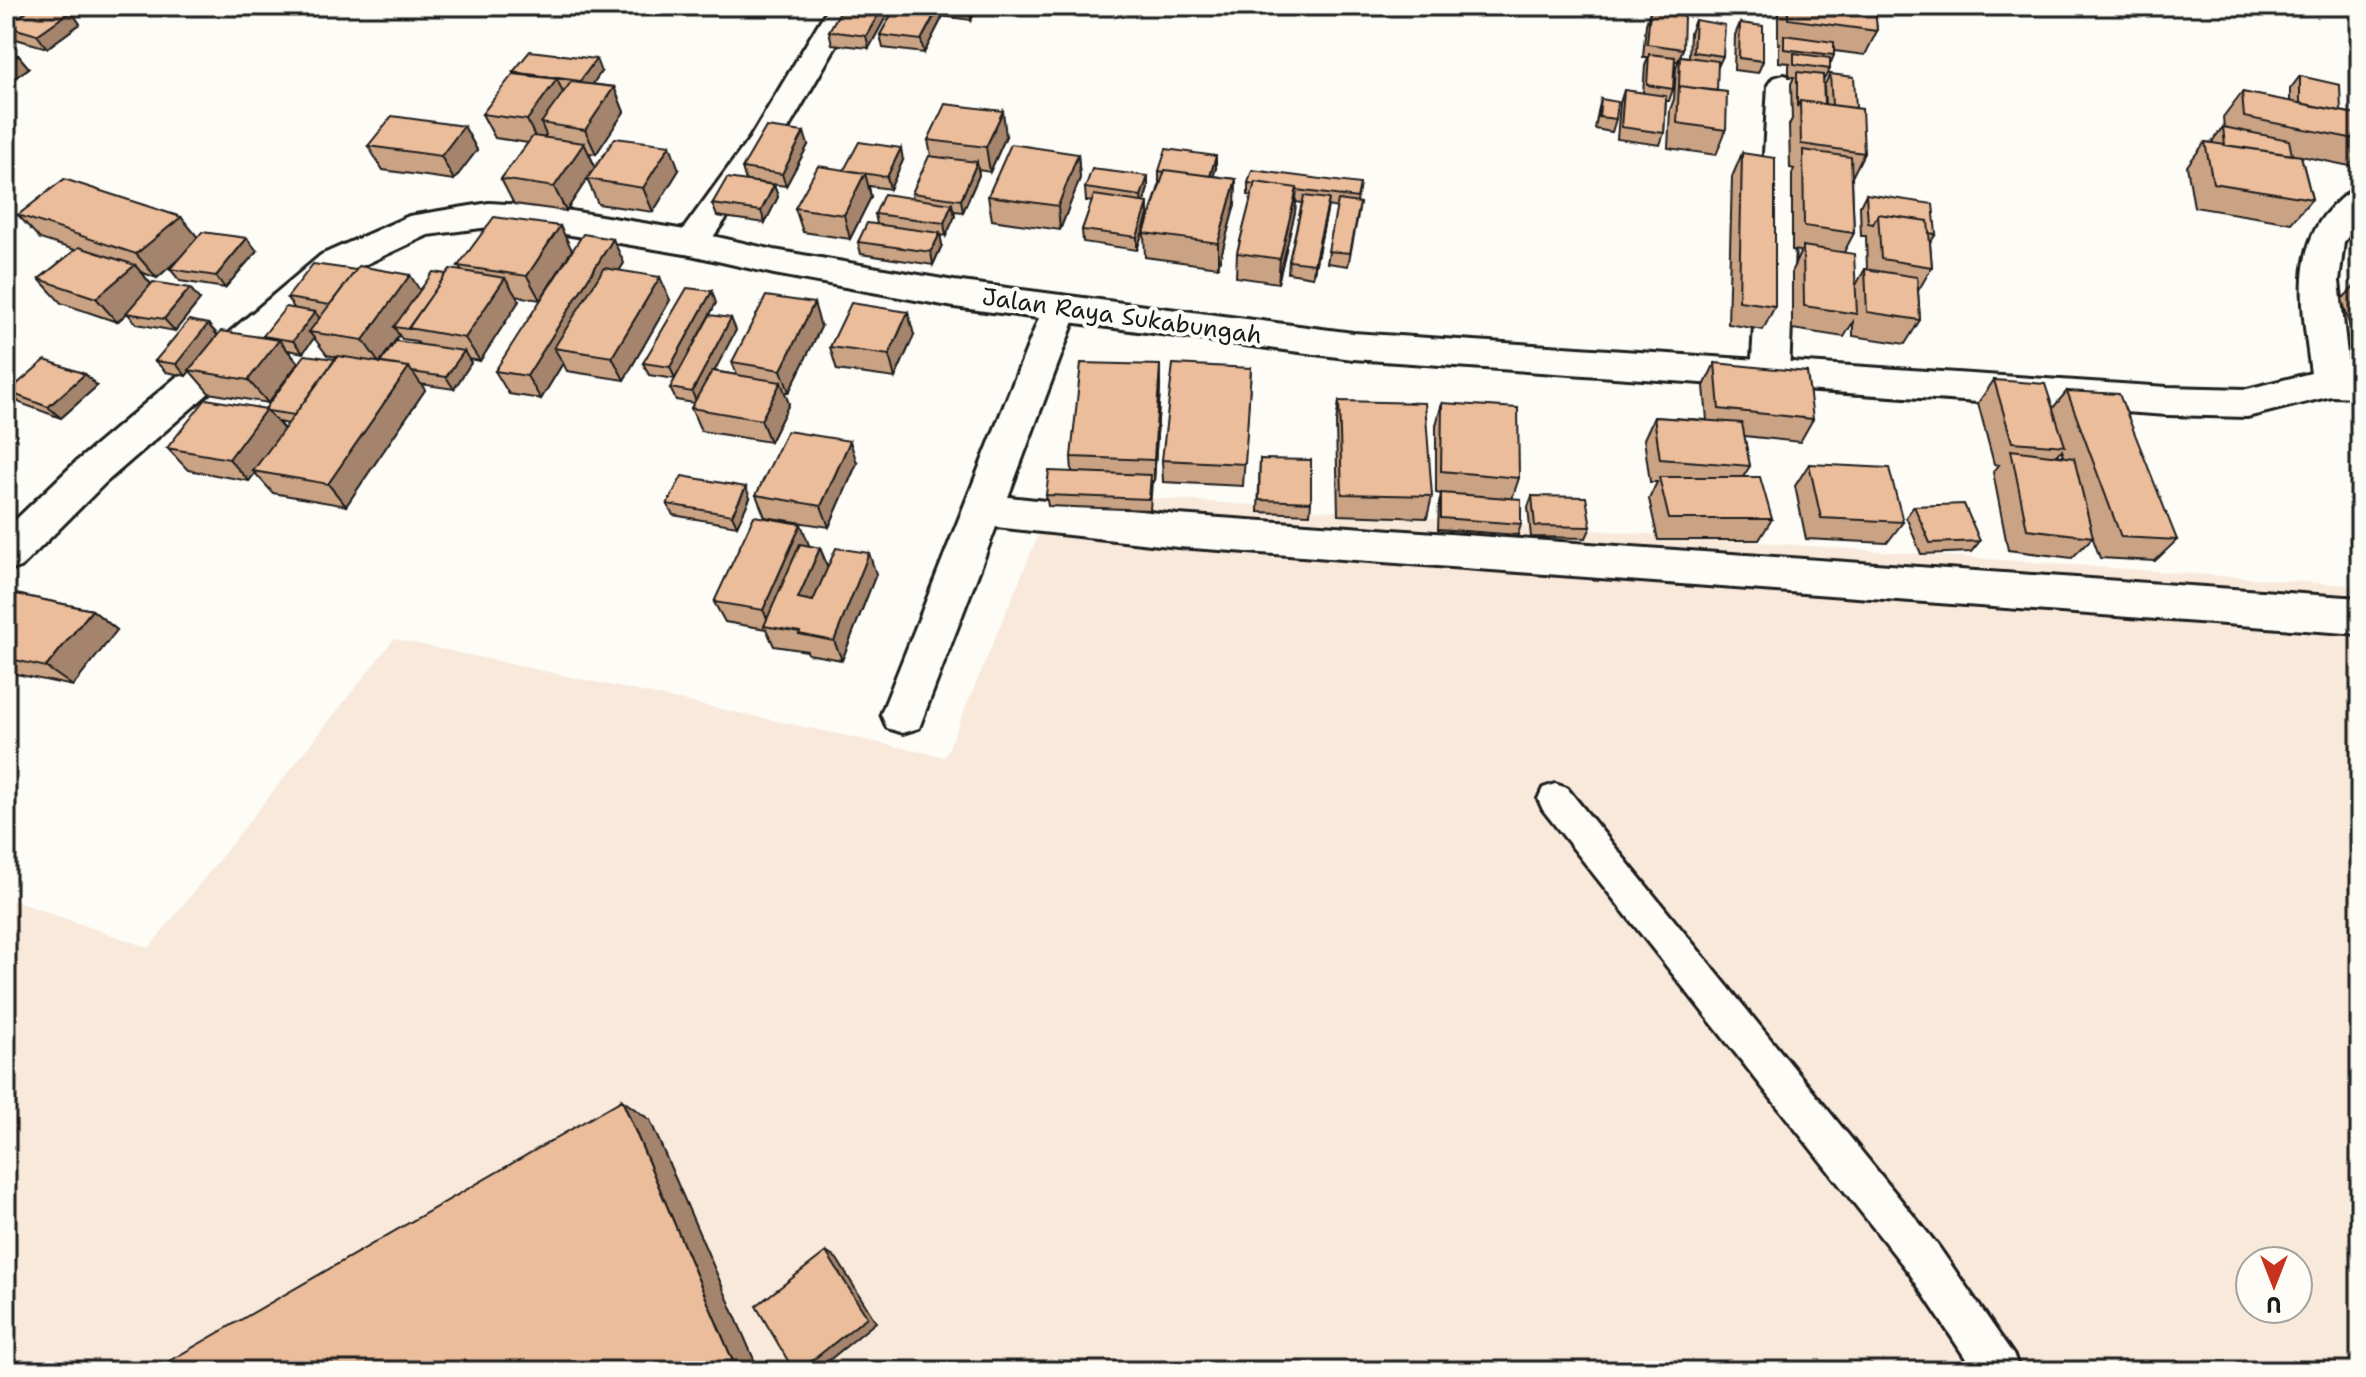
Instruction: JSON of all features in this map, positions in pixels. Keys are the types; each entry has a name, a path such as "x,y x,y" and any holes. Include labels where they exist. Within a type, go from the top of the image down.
{"street":[{"path":"691,243 763,143 844,6"},
{"path":"1770,376 1784,85"},
{"path":"2346,383 2321,273 2327,241 2335,226 2360,199"},
{"name":"Jalan Raya Sukabungah","path":"6,555 91,472 253,330 334,264 391,235 421,224 489,215 541,218 691,243 774,262 939,291 1353,346 2167,401 2247,403 2346,383"},
{"path":"903,714 1061,308"},
{"path":"984,510 1209,533 2360,616"}],"lane":[{"path":"1555,799 1924,1260 1999,1371"}],"shaded area":[{"path":"1057,491 2360,586 2360,1371 6,1371 6,898 149,948 394,639 945,757"}],"building":[{"path":"34,6 53,6 71,11 37,35 6,26"},
{"path":"843,6 883,6 866,36 829,31"},
{"path":"896,6 939,6 921,40 880,35"},
{"path":"1788,6 1875,6 1877,31 1788,19"},
{"path":"1650,11 1684,16 1683,49 1647,44"},
{"path":"1695,20 1725,25 1723,56 1693,52"},
{"path":"1740,23 1763,26 1763,61 1739,58"},
{"path":"1784,35 1834,42 1834,55 1784,49"},
{"path":"6,51 18,55 6,64"},
{"path":"530,51 596,59 580,81 513,72"},
{"path":"1794,53 1830,58 1830,69 1794,64"},
{"path":"1649,54 1675,57 1673,89 1647,85"},
{"path":"1680,56 1718,61 1717,91 1679,86"},
{"path":"1797,72 1823,75 1824,104 1800,101 1797,107"},
{"path":"513,74 557,79 527,120 482,114"},
{"path":"1830,74 1854,77 1856,108 1832,105"},
{"path":"2300,76 2340,85 2341,111 2300,103"},
{"path":"571,82 614,87 585,130 541,123"},
{"path":"1679,86 1727,92 1726,130 1677,123"},
{"path":"1624,90 1666,96 1664,133 1621,127"},
{"path":"2242,92 2360,115 2360,140 2244,117"},
{"path":"1601,99 1618,102 1616,119 1599,117"},
{"path":"1800,101 1862,109 1864,153 1801,144"},
{"path":"945,104 1003,111 986,147 928,140"},
{"path":"392,116 464,126 441,156 368,146"},
{"path":"766,127 804,132 782,174 742,168"},
{"path":"2223,127 2289,140 2292,155 2225,145"},
{"path":"533,136 584,143 554,187 501,179"},
{"path":"615,138 670,145 643,188 587,179"},
{"path":"859,142 901,148 887,177 844,170"},
{"path":"2205,142 2301,156 2312,199 2213,183"},
{"path":"1011,144 1078,154 1058,206 988,196"},
{"path":"1166,149 1216,156 1210,176 1159,171"},
{"path":"1803,150 1851,157 1854,233 1804,226"},
{"path":"1742,153 1775,158 1775,306 1739,301"},
{"path":"929,156 977,162 961,200 912,193"},
{"path":"818,166 865,173 844,215 795,208"},
{"path":"1092,169 1148,176 1141,196 1085,188"},
{"path":"1165,170 1236,179 1218,243 1144,233"},
{"path":"1252,170 1360,184 1357,198 1248,183"},
{"path":"727,178 774,185 761,211 712,204"},
{"path":"64,179 181,217 136,254 18,215"},
{"path":"1255,182 1297,188 1280,259 1237,253"},
{"path":"884,194 952,204 944,223 875,214"},
{"path":"1866,194 1933,204 1936,234 1929,233 1928,221 1878,214 1873,224 1868,223"},
{"path":"1094,195 1148,203 1137,237 1082,230"},
{"path":"1304,196 1329,199 1314,264 1289,261"},
{"path":"1338,200 1360,203 1350,253 1328,251"},
{"path":"1878,214 1928,221 1932,267 1881,259"},
{"path":"494,217 560,226 527,276 458,266"},
{"path":"867,223 940,233 931,252 858,242"},
{"path":"202,232 247,238 216,276 170,269"},
{"path":"583,234 613,239 527,376 495,371"},
{"path":"1803,246 1854,254 1857,314 1804,306"},
{"path":"79,247 135,265 96,298 39,279"},
{"path":"313,264 356,270 330,305 287,298"},
{"path":"359,266 410,275 363,340 309,332"},
{"path":"604,268 660,277 612,357 554,348"},
{"path":"450,269 505,278 465,338 408,328"},
{"path":"1865,269 1917,277 1920,320 1867,312"},
{"path":"433,272 446,274 408,329 394,327"},
{"path":"153,282 190,288 164,319 126,313"},
{"path":"2354,287 2360,288 2360,309"},
{"path":"687,288 712,291 670,367 643,363"},
{"path":"766,296 814,303 781,370 732,362"},
{"path":"851,303 908,312 889,355 830,347"},
{"path":"286,307 315,312 293,341 263,336"},
{"path":"710,315 731,318 692,392 670,388"},
{"path":"189,320 208,324 176,364 155,361"},
{"path":"221,331 279,340 248,380 189,370"},
{"path":"396,341 464,351 446,377 412,372 409,367 380,363"},
{"path":"305,355 335,359 294,415 265,409"},
{"path":"338,356 409,367 328,484 253,471"},
{"path":"45,360 85,374 48,407 8,392"},
{"path":"1081,363 1160,365 1154,460 1071,457"},
{"path":"1715,363 1807,372 1813,419 1719,409"},
{"path":"1173,364 1251,368 1245,464 1162,460"},
{"path":"712,371 781,382 761,420 691,408"},
{"path":"1994,380 2045,384 2065,446 2012,442"},
{"path":"2067,391 2119,394 2177,540 2121,537"},
{"path":"206,399 266,409 229,459 167,448"},
{"path":"1339,401 1425,403 1432,496 1342,494"},
{"path":"1442,403 1518,408 1519,478 1441,471"},
{"path":"1654,417 1742,423 1750,466 1660,459"},
{"path":"787,431 850,441 821,506 756,495"},
{"path":"2011,450 2074,458 2093,537 2027,529"},
{"path":"1260,459 1311,460 1311,502 1259,500"},
{"path":"1809,464 1889,468 1903,522 1821,518"},
{"path":"1049,471 1151,475 1149,499 1046,495"},
{"path":"682,476 746,487 732,515 667,504"},
{"path":"1659,477 1760,477 1772,519 1669,519"},
{"path":"1441,493 1521,499 1521,524 1441,518"},
{"path":"1532,496 1586,497 1591,527 1535,526"},
{"path":"1964,504 1980,541 1930,543 1914,506"},
{"path":"754,516 801,524 763,610 714,602"},
{"path":"800,544 820,548 798,598 813,601 836,548 869,553 834,641 764,626"},
{"path":"6,592 92,610 46,667 6,658"},
{"path":"622,1100 737,1371 152,1371"},
{"path":"826,1252 867,1317 799,1371 794,1371 756,1306"}]}
